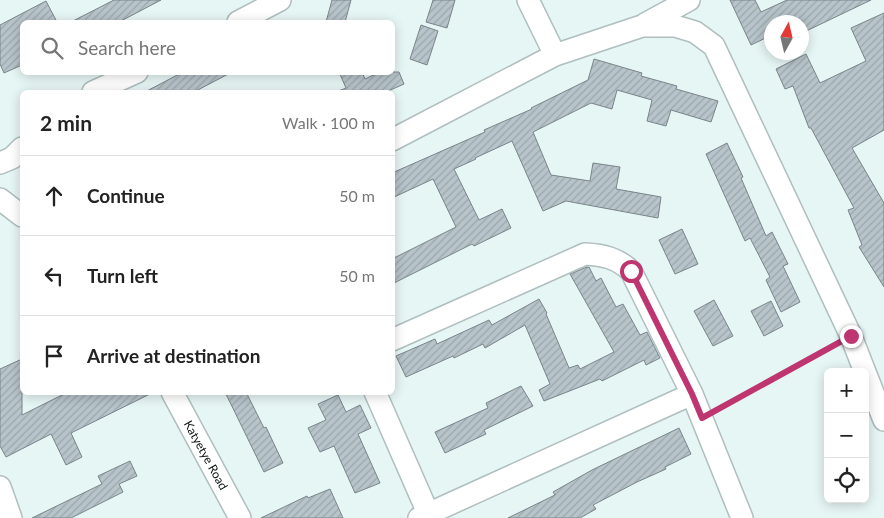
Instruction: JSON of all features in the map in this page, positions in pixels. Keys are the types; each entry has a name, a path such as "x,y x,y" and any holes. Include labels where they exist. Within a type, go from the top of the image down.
{"street":[{"path":"242,20 280,0"},
{"path":"528,0 555,55"},
{"path":"395,138 555,55 642,26 689,0"},
{"path":"642,26 675,26 695,32 714,46 851,336 863,368"},
{"path":"97,90 130,75"},
{"path":"0,163 12,158 20,150"},
{"path":"0,199 20,214"},
{"path":"395,339 585,254 602,255 620,261 631,271 692,394 742,518"},
{"path":"869,382 884,420"},
{"path":"376,395 423,516 692,394"},
{"name":"Katyetye Road","path":"174,395 240,518"},
{"path":"0,487 11,518"}],"path":[{"path":"702,418 851,336"}],"building":[{"path":"114,0 161,0 123,20 75,20"},
{"path":"332,0 351,0 346,20 327,20"},
{"path":"433,0 455,0 447,28 426,22"},
{"path":"730,0 755,0 761,12 787,0 871,0 809,30 809,15 764,15 764,39 751,45"},
{"path":"46,1 56,20 20,20 20,66 4,73 0,64 0,25"},
{"path":"884,13 884,130 852,148 884,203 884,287 859,247 862,245 848,210 854,208 811,128 809,128 793,86 785,89 776,69 794,60 809,60 820,83 866,61 851,28"},
{"path":"421,25 438,31 427,65 410,59"},
{"path":"594,59 642,73 641,76 677,86 676,89 718,101 711,122 671,110 666,126 647,121 652,100 617,90 612,109 591,103 533,132 551,175 590,181 593,163 620,167 616,189 661,197 658,218 566,201 543,211 512,141 454,169 479,220 502,209 511,228 474,246 472,244 395,282 395,258 456,227 433,179 395,197 395,172 485,132 484,130 532,109 588,80"},
{"path":"395,72 399,72 404,84 390,90 341,90 346,88 340,75 363,75 365,79 374,75 395,75"},
{"path":"177,75 226,75 198,90 149,90"},
{"path":"727,143 743,177 741,178 766,236 772,232 788,264 783,266 800,302 781,312 766,280 770,277 750,238 745,241 706,154"},
{"path":"682,229 698,264 675,274 659,240"},
{"path":"589,267 596,281 601,278 616,307 623,304 640,335 647,332 660,358 646,365 644,360 602,381 600,379 544,401 539,390 550,384 525,325 485,348 483,344 406,377 396,356 435,339 437,344 489,320 492,325 539,299 547,313 569,368 578,365 580,369 614,352 570,274"},
{"path":"714,300 733,336 713,346 694,311"},
{"path":"771,301 783,326 764,336 751,311"},
{"path":"20,360 22,415 62,395 148,395 71,433 82,457 66,465 51,434 6,457 0,446 0,369"},
{"path":"521,386 533,406 484,430 486,434 445,453 435,432 488,408 486,403"},
{"path":"226,395 248,395 264,428 266,427 283,463 264,472"},
{"path":"338,395 346,412 360,405 371,428 358,434 380,483 355,493 334,446 320,452 308,428 326,420 318,404"},
{"path":"679,428 691,454 665,467 666,469 593,505 596,509 580,518 508,518 555,495 553,492 592,470"},
{"path":"130,461 137,476 119,484 123,492 71,518 32,518 102,484 98,476"},
{"path":"330,489 343,518 261,518 307,496 308,498"}],"route":[{"path":"631,271 702,418 851,336"}]}
